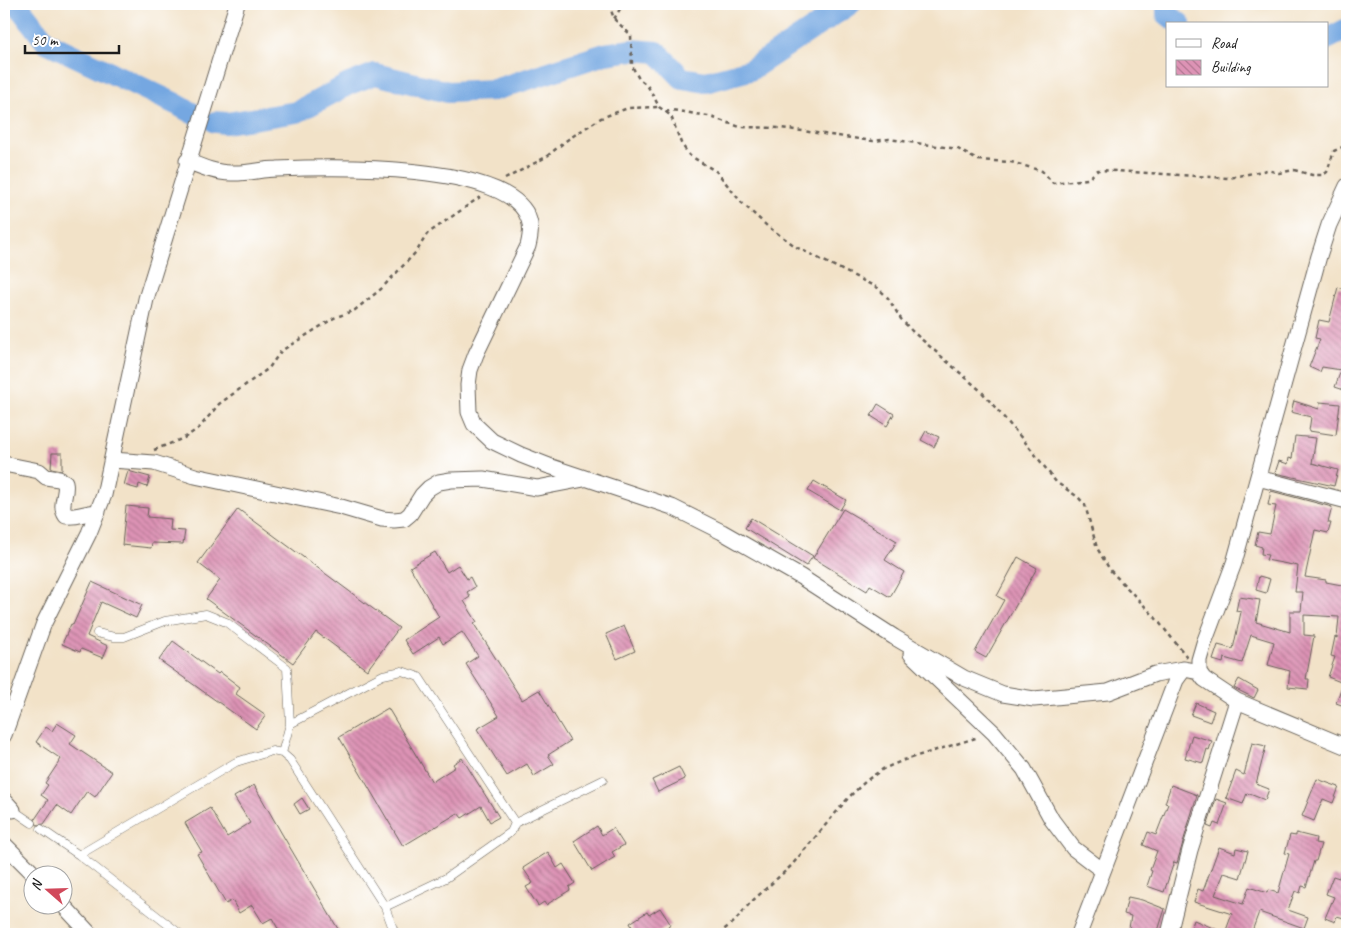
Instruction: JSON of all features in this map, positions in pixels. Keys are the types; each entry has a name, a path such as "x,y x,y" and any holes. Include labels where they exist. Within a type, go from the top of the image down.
{"street":[{"path":"4,735 44,622 98,512 112,460 129,372 146,300 237,4"},
{"path":"188,161 219,172 233,174 276,169 363,168 427,172 465,179 490,187 510,197 523,208 529,220 528,246 476,354 470,370 468,385 469,412 474,424 492,441 528,458 584,479 672,507 722,532 801,578 894,637 964,678 1004,694 1034,699 1108,692 1155,674 1184,669 1199,672"},
{"path":"1347,186 1329,225 1319,256 1234,563 1199,660 1199,672 1204,679 1237,701 1347,747"},
{"path":"112,460 154,462 195,476 341,507 382,519 394,520 404,519 410,514 422,495 429,488 445,481 499,480 537,488 584,479"},
{"path":"4,464 39,471 46,477 60,479 65,482 66,489 62,511 66,516 72,517 88,512 98,512"},
{"path":"1258,478 1347,501"},
{"path":"894,637 994,733 1024,769 1052,820 1074,848 1103,871"},
{"path":"1079,934 1176,680 1184,669"},
{"path":"1169,934 1190,850 1237,701"},
{"path":"4,844 26,866"},
{"path":"72,915 90,934"}],"lane":[{"path":"97,633 114,638 124,637 165,621 206,614 226,622 287,668 290,724 282,752"},
{"path":"290,724 383,675 402,671 419,677 515,823"},
{"path":"79,855 236,762 272,751 282,752 290,760 385,906 394,934"},
{"path":"385,906 446,878 511,832 515,823 603,780"},
{"path":"8,805 32,823"},
{"path":"40,829 79,855 180,934"}],"path":[{"path":"609,4 614,19 631,35 632,66 639,79 653,95 659,107 671,116 681,143 689,155 717,172 742,202 767,226 798,248 878,288 888,298 912,331 981,391 1031,449 1056,482 1078,497 1085,505 1097,548 1110,570 1154,616 1199,672"},
{"path":"614,19 623,4"},
{"path":"143,462 147,455 155,449 184,438 199,428 219,404 269,368 281,351 334,318 355,310 381,289 416,251 427,234 478,200 490,187 546,157 567,140 601,118 628,108 659,107"},
{"path":"666,112 672,110 708,116 740,127 781,128 873,141 889,139 958,149 977,160 1011,162 1042,171 1053,183 1088,179 1098,170 1229,178 1267,170 1279,172 1294,170 1312,175 1323,175 1327,172 1334,151 1347,145"},
{"path":"718,934 734,922 750,903 791,866 849,797 866,780 883,769 904,760 994,733"}],"building":[{"path":"1338,287 1347,290 1347,391 1335,387 1341,370 1322,367 1320,372 1309,367 1320,339 1315,338 1319,320 1329,322"},
{"path":"1294,401 1319,409 1320,402 1340,404 1336,435 1309,431 1311,417 1291,412"},
{"path":"878,404 894,414 887,426 871,416"},
{"path":"926,431 939,437 934,447 921,440"},
{"path":"1295,436 1316,438 1312,463 1338,470 1334,486 1275,473 1279,461 1288,464 1289,458 1292,459"},
{"path":"52,453 62,453 62,470 51,468"},
{"path":"128,471 150,477 147,487 139,484 138,489 124,485"},
{"path":"814,481 846,500 840,510 808,491"},
{"path":"1271,491 1332,507 1328,523 1331,523 1328,533 1315,530 1305,577 1347,586 1347,647 1344,665 1347,666 1347,707 1336,703 1343,683 1328,677 1335,657 1331,656 1335,637 1337,638 1339,617 1304,615 1304,635 1314,636 1306,679 1309,679 1308,689 1288,687 1290,671 1268,665 1274,642 1251,635 1242,663 1224,658 1223,663 1213,660 1218,645 1233,649 1241,612 1236,611 1239,597 1260,600 1256,622 1290,632 1290,611 1301,611 1303,592 1295,592 1298,566 1266,560 1268,555 1261,554 1262,547 1255,545 1258,532 1270,534 1276,506 1268,505"},
{"path":"126,506 148,508 147,517 171,519 170,530 185,531 183,544 152,543 151,548 122,545"},
{"path":"238,509 399,628 367,670 316,632 293,663 206,599 220,580 198,563"},
{"path":"843,509 897,541 885,560 904,572 890,597 870,585 867,591 813,558"},
{"path":"751,518 813,556 806,566 745,528"},
{"path":"435,552 447,572 458,565 467,579 470,577 475,587 467,592 470,597 464,601 477,622 474,624 522,700 539,690 570,741 548,755 554,764 534,776 527,764 507,776 477,729 499,716 466,664 478,656 462,632 443,644 439,637 413,654 404,640 439,617 410,567"},
{"path":"1018,557 1037,568 986,658 975,652 1004,600 997,596"},
{"path":"1259,576 1270,579 1266,593 1256,590"},
{"path":"92,582 142,605 136,618 101,602 87,636 108,646 103,658 81,649 80,652 62,644 71,624 73,625"},
{"path":"624,626 635,651 617,659 606,634"},
{"path":"173,641 218,674 220,672 240,687 236,694 266,715 256,729 159,660"},
{"path":"1239,679 1258,690 1254,698 1234,688"},
{"path":"1196,703 1214,711 1210,722 1191,715"},
{"path":"388,708 432,782 455,767 453,764 462,758 499,817 490,822 481,806 462,818 458,813 403,846 339,737"},
{"path":"57,723 76,735 70,744 112,772 95,797 87,791 71,815 57,805 44,824 37,825 35,819 48,800 41,795 48,785 45,783 61,759 36,742 46,727 52,731"},
{"path":"1192,735 1212,741 1209,750 1207,749 1203,763 1185,758"},
{"path":"1252,743 1266,746 1256,784 1269,789 1265,800 1247,793 1243,804 1226,798 1236,771 1244,775"},
{"path":"679,767 685,779 658,792 652,780"},
{"path":"1317,779 1339,787 1333,803 1323,799 1314,821 1302,816"},
{"path":"254,785 341,934 281,934 272,918 263,923 252,905 239,913 232,900 226,904 197,854 202,852 185,823 210,808 227,837 250,823 234,797"},
{"path":"1171,785 1197,795 1177,863 1174,862 1164,892 1147,886 1152,871 1150,870 1157,851 1143,845 1148,832 1156,835 1168,804 1165,803"},
{"path":"302,798 309,809 300,814 294,804"},
{"path":"1216,799 1227,803 1219,825 1214,823 1212,828 1207,826"},
{"path":"597,826 602,835 613,828 624,845 612,852 615,857 592,871 574,841"},
{"path":"1296,833 1316,838 1315,843 1321,844 1306,887 1302,886 1300,893 1295,891 1288,910 1308,917 1304,928 1259,912 1251,934 1194,934 1196,931 1191,929 1194,920 1225,933 1232,914 1194,902 1198,889 1203,891 1219,847 1235,853 1236,848 1248,851 1240,878 1224,873 1215,895 1243,904 1249,887 1267,893 1268,890 1278,893 1289,854 1285,853 1290,835 1296,836"},
{"path":"548,852 557,868 563,864 575,883 569,887 570,890 546,905 544,902 538,906 526,887 533,883 523,868"},
{"path":"1347,860 1347,919 1337,916 1335,922 1325,918 1334,897 1326,894 1333,876 1339,878"},
{"path":"1128,897 1165,909 1157,934 1128,934 1131,916 1124,914"},
{"path":"660,908 671,925 656,934 636,934 630,923 647,912 649,915"}],"waterway":[{"path":"17,4 46,42 192,113"},
{"path":"215,122 226,123 297,112 349,84 375,74 448,92 494,90 605,54 632,50 657,52 682,78 706,82 750,70 850,4"},
{"path":"1167,4 1167,14 1177,22"},
{"path":"1328,38 1347,29"}]}
